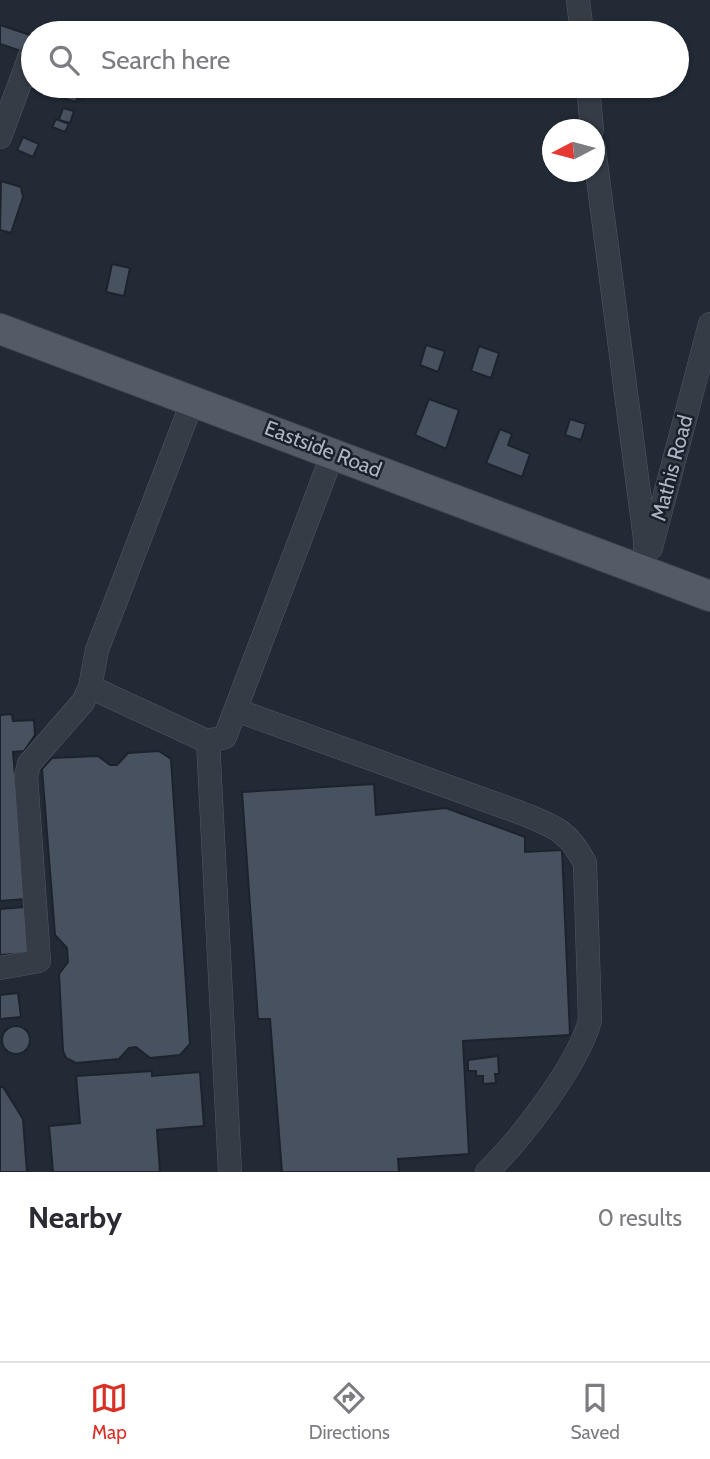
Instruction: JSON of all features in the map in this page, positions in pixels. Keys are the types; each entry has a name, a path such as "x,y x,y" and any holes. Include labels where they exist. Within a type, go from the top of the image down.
{"main road":[{"name":"Eastside Road","path":"0,329 710,596"}],"street":[{"path":"578,0 581,21"},
{"path":"0,137 21,80"},
{"path":"589,98 592,119"},
{"path":"598,182 645,539 645,571"},
{"name":"Mathis Road","path":"645,571 710,324"},
{"path":"0,968 39,961 26,776 29,764 75,714 90,688 97,650 193,400"},
{"path":"90,688 149,717 208,741 225,737 333,453"},
{"path":"236,710 521,813 558,828 575,844 584,863 590,1020 586,1036 564,1077 487,1172"},
{"path":"208,741 230,1172"}],"building":[{"path":"0,25 21,32 21,51 0,44"},
{"path":"63,108 74,111 70,123 59,120"},
{"path":"56,119 69,124 65,132 52,127"},
{"path":"23,137 39,144 33,157 17,150"},
{"path":"1,181 21,187 23,197 11,233 0,230"},
{"path":"112,264 130,268 124,296 106,292"},
{"path":"426,345 445,351 438,372 420,365"},
{"path":"479,346 499,353 491,378 471,371"},
{"path":"429,399 459,410 446,449 415,435"},
{"path":"570,419 586,424 581,440 565,435"},
{"path":"500,429 512,434 508,445 530,454 522,477 486,463"},
{"path":"12,714 13,721 34,720 35,735 24,751 13,752 26,899 0,901 0,715"},
{"path":"159,751 171,759 190,1044 180,1055 150,1058 136,1047 129,1048 119,1059 76,1063 66,1058 63,1051 59,974 68,962 67,948 55,935 42,769 52,758 98,756 110,765 117,765 128,753"},
{"path":"374,784 376,815 446,808 525,837 525,852 562,850 570,1035 463,1041 469,1154 398,1159 399,1172 282,1172 270,1019 258,1019 242,792"},
{"path":"25,907 29,953 0,955 0,909"},
{"path":"18,993 21,1017 0,1019 0,995"},
{"path":"16,1026 26,1030 30,1040 26,1050 16,1054 6,1050 2,1040 6,1030"},
{"path":"498,1056 499,1074 495,1074 496,1083 483,1084 483,1076 476,1076 476,1071 468,1071 468,1060"},
{"path":"152,1071 152,1076 200,1072 204,1126 157,1130 160,1172 53,1172 49,1126 80,1123 76,1076"},
{"path":"0,1087 3,1087 23,1119 27,1172 0,1172"}]}
